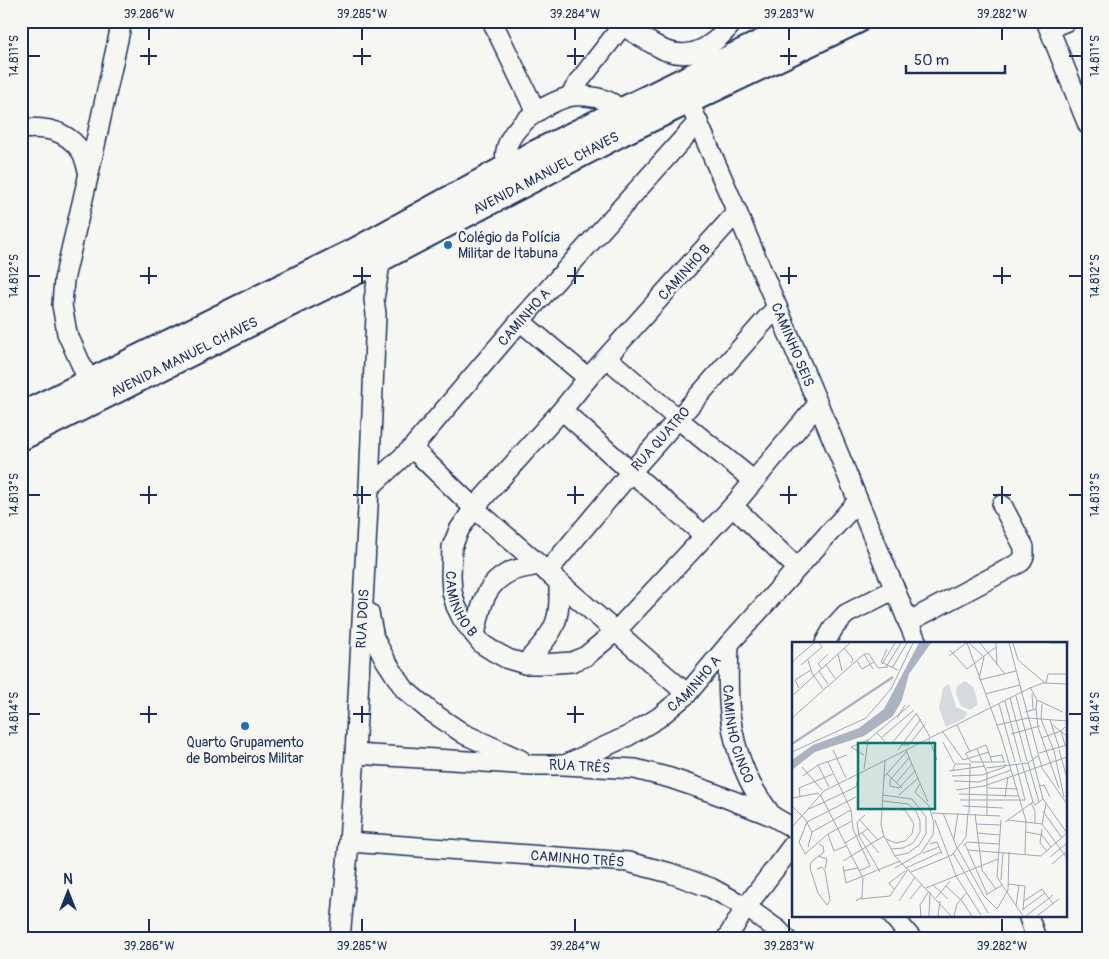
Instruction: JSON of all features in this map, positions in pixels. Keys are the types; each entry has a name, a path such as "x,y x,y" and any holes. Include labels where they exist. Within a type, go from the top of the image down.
{"main road":[{"name":"AVENIDA MANUEL CHAVES","path":"21,415 88,382 356,261 381,259 523,185 620,122 806,21"},
{"name":"AVENIDA MANUEL CHAVES","path":"21,438 294,302 507,167 620,122 693,112 858,21"}],"street":[{"path":"88,382 67,333 62,305 64,280 122,21"},
{"path":"492,21 536,112"},
{"path":"570,96 580,80 624,24 666,51 694,53 710,46 724,34 734,21"},
{"path":"1067,21 1048,25 1084,106 1088,125"},
{"path":"523,185 513,177 507,167 505,152 510,138 536,112 570,96 597,97 616,106 620,122"},
{"name":"CAMINHO SEIS","path":"693,112 818,404 917,642"},
{"name":"CAMINHO A","path":"370,488 412,448 693,112"},
{"path":"21,128 46,128 70,139 82,152 89,173"},
{"name":"CAMINHO B","path":"737,212 474,508 459,530 452,546 451,576 452,592 463,620 482,644 508,660 526,664 542,664 572,662 586,656 616,631 733,506 818,404"},
{"name":"RUA DOIS","path":"340,938 349,842 370,488 376,314 374,299 381,259"},
{"name":"RUA DOIS","path":"356,261 374,299"},
{"name":"RUA QUATRO","path":"548,573 631,472 777,307"},
{"path":"520,321 588,378"},
{"path":"607,358 754,481"},
{"path":"562,410 705,536"},
{"path":"412,448 474,508 686,694"},
{"name":"CAMINHO A","path":"564,765 628,736 658,718 686,694 858,501"},
{"path":"908,622 1021,562 1024,556 1024,547 1002,505"},
{"path":"733,506 797,568"},
{"path":"475,635 480,606 487,591 499,578 514,571 548,573"},
{"path":"526,664 545,642 555,626 558,607 548,573"},
{"path":"364,586 374,638 405,690 430,712 464,734 532,765"},
{"path":"826,642 834,627 846,614 895,589"},
{"name":"CAMINHO CINCO","path":"729,644 728,704 735,746 750,782 772,816"},
{"name":"RUA TRÊS","path":"354,754 635,769 670,778 772,816 792,827"},
{"name":"CAMINHO TRÊS","path":"349,842 628,862 670,873 712,888 746,907 786,938"},
{"path":"727,938 746,907 792,847"},
{"path":"893,916 911,938"},
{"path":"1028,916 1036,938"}],"place":[{"name":"Colégio da Polícia Militar de Itabuna","path":"448,245"},
{"name":"Quarto Grupamento de Bombeiros Militar","path":"245,726"}]}
